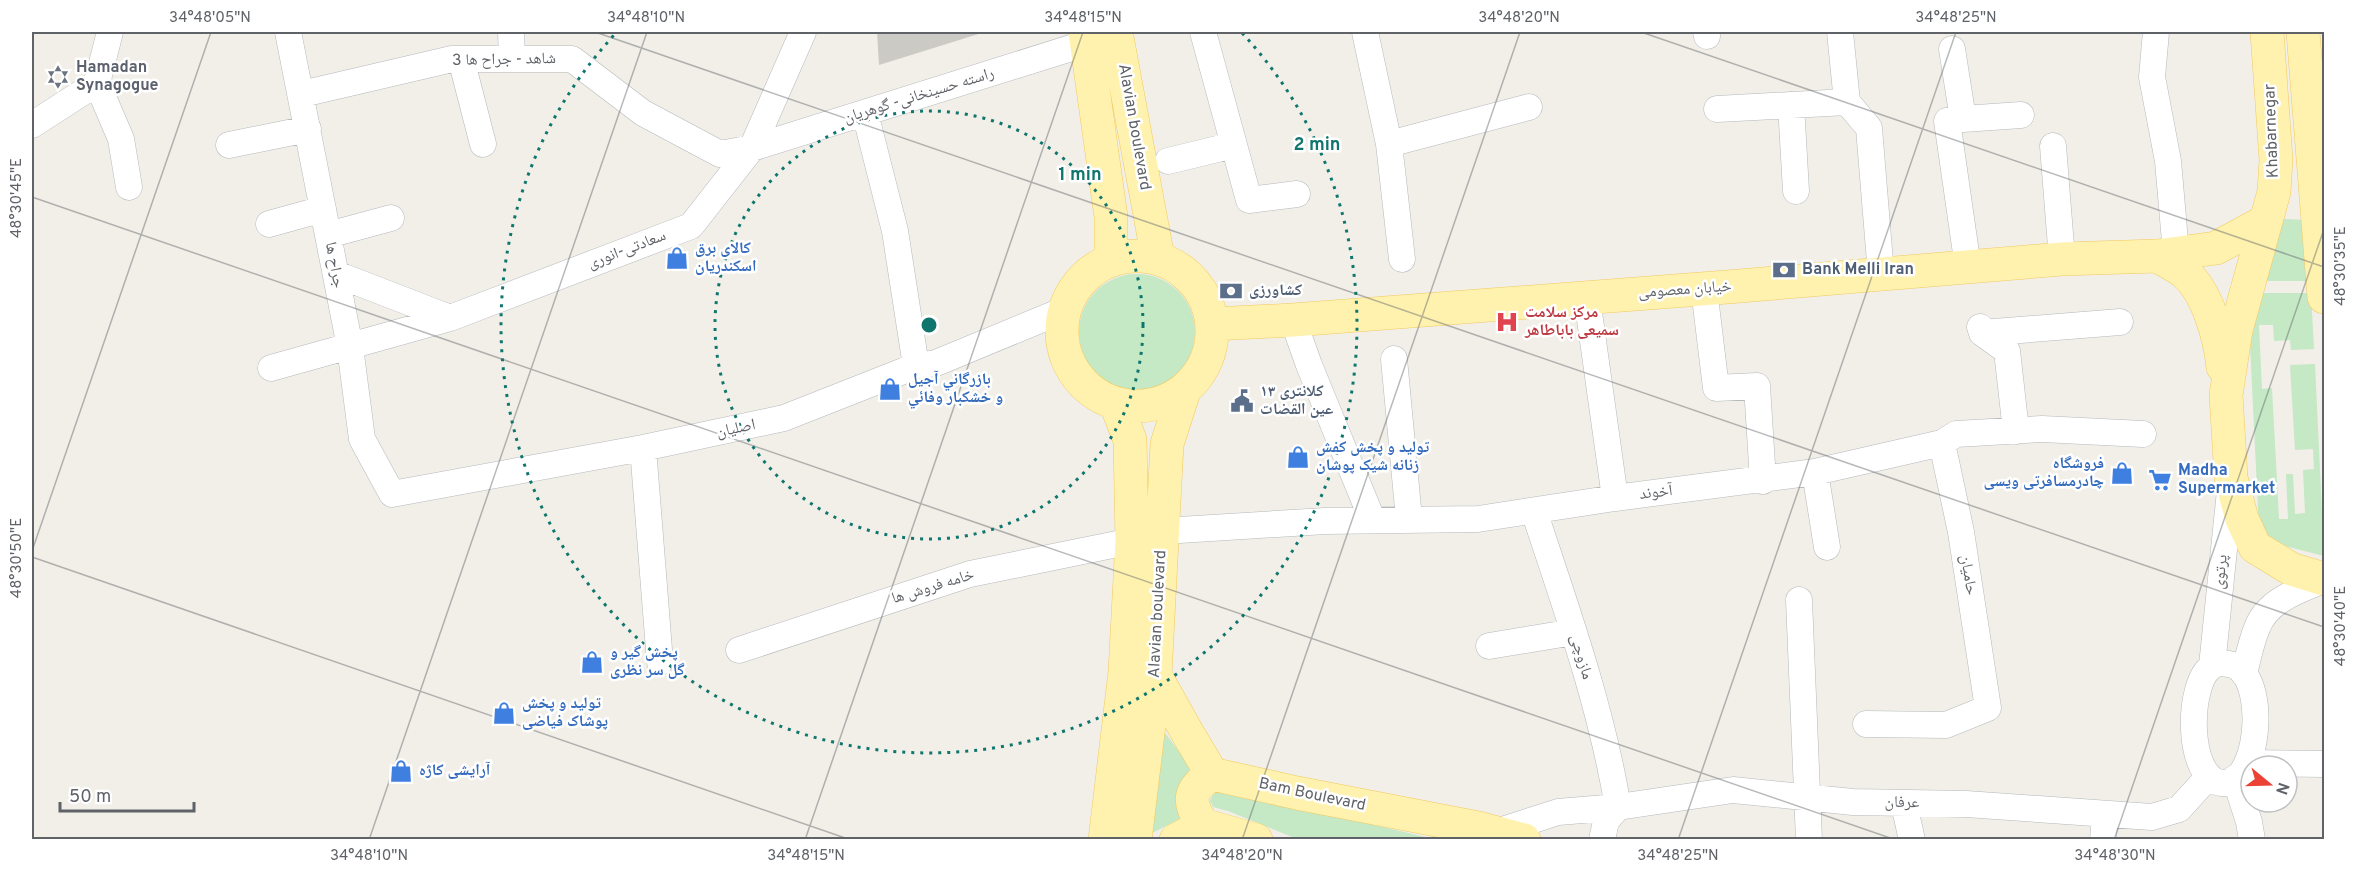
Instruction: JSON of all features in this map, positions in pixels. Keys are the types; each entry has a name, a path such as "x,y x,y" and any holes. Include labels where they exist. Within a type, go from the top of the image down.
{"main road":[{"name":"Alavian boulevard","path":"1116,32 1158,258"},
{"name":"Khabarnegar","path":"2226,395 2236,330 2274,192 2276,160 2266,32"},
{"path":"2303,32 2325,297"},
{"name":"Alavian boulevard","path":"1086,37 1111,217 1111,260"},
{"path":"2166,254 2216,248 2266,221"},
{"path":"2166,254 2186,274 2209,308 2221,349 2231,478 2242,519 2255,547 2291,569 2325,579"},
{"name":"خیابان معصومی","path":"1213,324 1587,298 2062,259 2166,254"},
{"path":"1135,255 1158,258 1179,268 1197,284 1208,305 1213,324 1210,352 1200,373 1184,391 1163,402 1151,405 1140,407 1116,404 1095,394 1077,378 1066,357 1062,334 1064,310 1075,289 1091,272 1111,260 1135,255"},
{"name":"Alavian boulevard","path":"1135,840 1155,675 1167,444 1184,391"},
{"name":"Alavian boulevard","path":"1105,840 1125,672 1132,541 1130,440 1116,404"},
{"path":"1155,675 1212,774 1198,785 1192,801 1190,832 1256,840"},
{"name":"Bam Boulevard","path":"1212,774 1510,836"}],"street":[{"path":"110,32 97,83 121,139 129,187"},
{"name":"جراح ها","path":"288,32 350,347 362,439 392,494"},
{"path":"511,32 512,59"},
{"name":"سعادتی-انوری","path":"271,368 450,318 691,226 752,148 803,32"},
{"path":"1203,32 1249,200 1298,194"},
{"path":"1365,32 1389,144 1402,259"},
{"path":"1840,32 1847,102 1869,128 1881,274"},
{"path":"2156,32 2152,77 2168,161 2166,254"},
{"name":"راسته حسینخانی- گوهریان","path":"752,148 865,113 1086,37"},
{"path":"1952,49 1963,119"},
{"name":"شاهد - جراح ها 3","path":"302,94 452,59 572,59 643,113 720,154 752,148"},
{"path":"461,59 483,144"},
{"path":"32,125 97,83"},
{"path":"1717,109 1847,102"},
{"path":"1791,105 1796,191"},
{"path":"1389,144 1529,107"},
{"path":"865,113 895,231 916,366"},
{"path":"1968,267 1947,121 2021,116"},
{"path":"229,145 308,129"},
{"path":"1168,161 1234,145"},
{"path":"2053,146 2062,259"},
{"path":"269,224 323,209"},
{"path":"328,235 391,218"},
{"path":"336,274 450,318"},
{"path":"1704,289 1716,388 1757,386 1763,480"},
{"path":"1587,298 1615,498"},
{"name":"اصلیان","path":"392,494 643,448 784,418 916,366 936,363 1064,310"},
{"path":"1293,320 1372,519"},
{"path":"2016,431 2007,351 1979,326 2120,322"},
{"path":"1394,359 1409,519"},
{"name":"آخوند","path":"1163,531 1372,519 1478,519 1615,498 1815,472 1942,443 1956,434 2042,429 2143,434"},
{"name":"حامیان","path":"1866,724 1946,725 1988,708 1961,532 1942,443"},
{"path":"643,448 660,662"},
{"path":"1815,472 1827,547"},
{"name":"پرتوی","path":"2209,776 2199,761 2193,734 2196,695 2202,679 2212,666 2231,478"},
{"name":"مازوچی","path":"1534,510 1574,632 1609,756 1618,807"},
{"name":"خامه فروش ها","path":"739,650 970,574 1132,541"},
{"path":"2244,674 2257,625 2271,608 2287,595 2325,579"},
{"path":"1799,600 1809,840"},
{"path":"1489,646 1574,632"},
{"path":"2212,666 2219,663 2237,666 2250,683 2256,704 2256,727 2250,754"},
{"path":"2299,766 2325,764"},
{"path":"2209,776 2212,780 2223,783 2231,782 2239,772"},
{"name":"عرفان","path":"1510,836 1558,812 1618,807 1733,790 1853,802 1966,804 2104,827 2179,809 2209,776"},
{"path":"1904,804 1912,840"},
{"path":"1602,840 1606,821 1618,807"},
{"path":"2248,814 2252,840"}],"green space":[{"path":"2284,219 2306,220 2310,281 2260,281 2256,293 2311,293 2314,349 2291,350 2290,340 2274,341 2273,325 2259,325 2262,389 2272,388 2279,519 2288,519 2286,474 2293,474 2295,514 2305,513 2303,470 2314,469 2313,449 2295,450 2290,365 2315,364 2324,556 2285,546 2259,529 2248,304"},
{"path":"1137,274 1159,279 1178,291 1190,310 1195,332 1190,354 1178,373 1159,385 1137,390 1115,385 1096,373 1084,354 1079,332 1084,310 1096,291 1115,279"},
{"path":"1163,730 1191,768 1179,792 1182,818 1148,835"},
{"path":"1219,789 1434,839 1297,839 1213,807 1210,801 1214,792"}],"building":[{"path":"877,32 985,32 879,65"}],"place":[{"name":"Hamadan Synagogue","path":"58,77"},
{"name":"کالای برق اسکندریان","path":"677,258"},
{"name":"Bank Melli Iran","path":"1784,270"},
{"name":"کشاورزی","path":"1231,291"},
{"name":"مرکز سلامت سمیعی باباطاهر","path":"1507,322"},
{"name":"بازرگاني آجيل و خشكبار وفائي","path":"890,389"},
{"name":"کلانتری ۱۳ عین القضات","path":"1242,401"},
{"name":"تولید و پخش کفش زنانه شیک پوشان","path":"1298,457"},
{"name":"فروشگاه چادرمسافرتی ویسی","path":"2122,473"},
{"name":"Madha Supermarket","path":"2160,480"},
{"name":"پخش گیر و گل سر نظری","path":"592,662"},
{"name":"تولید و پخش پوشاک فیاضی","path":"504,713"},
{"name":"آرایشی کاژه","path":"401,771"}]}
